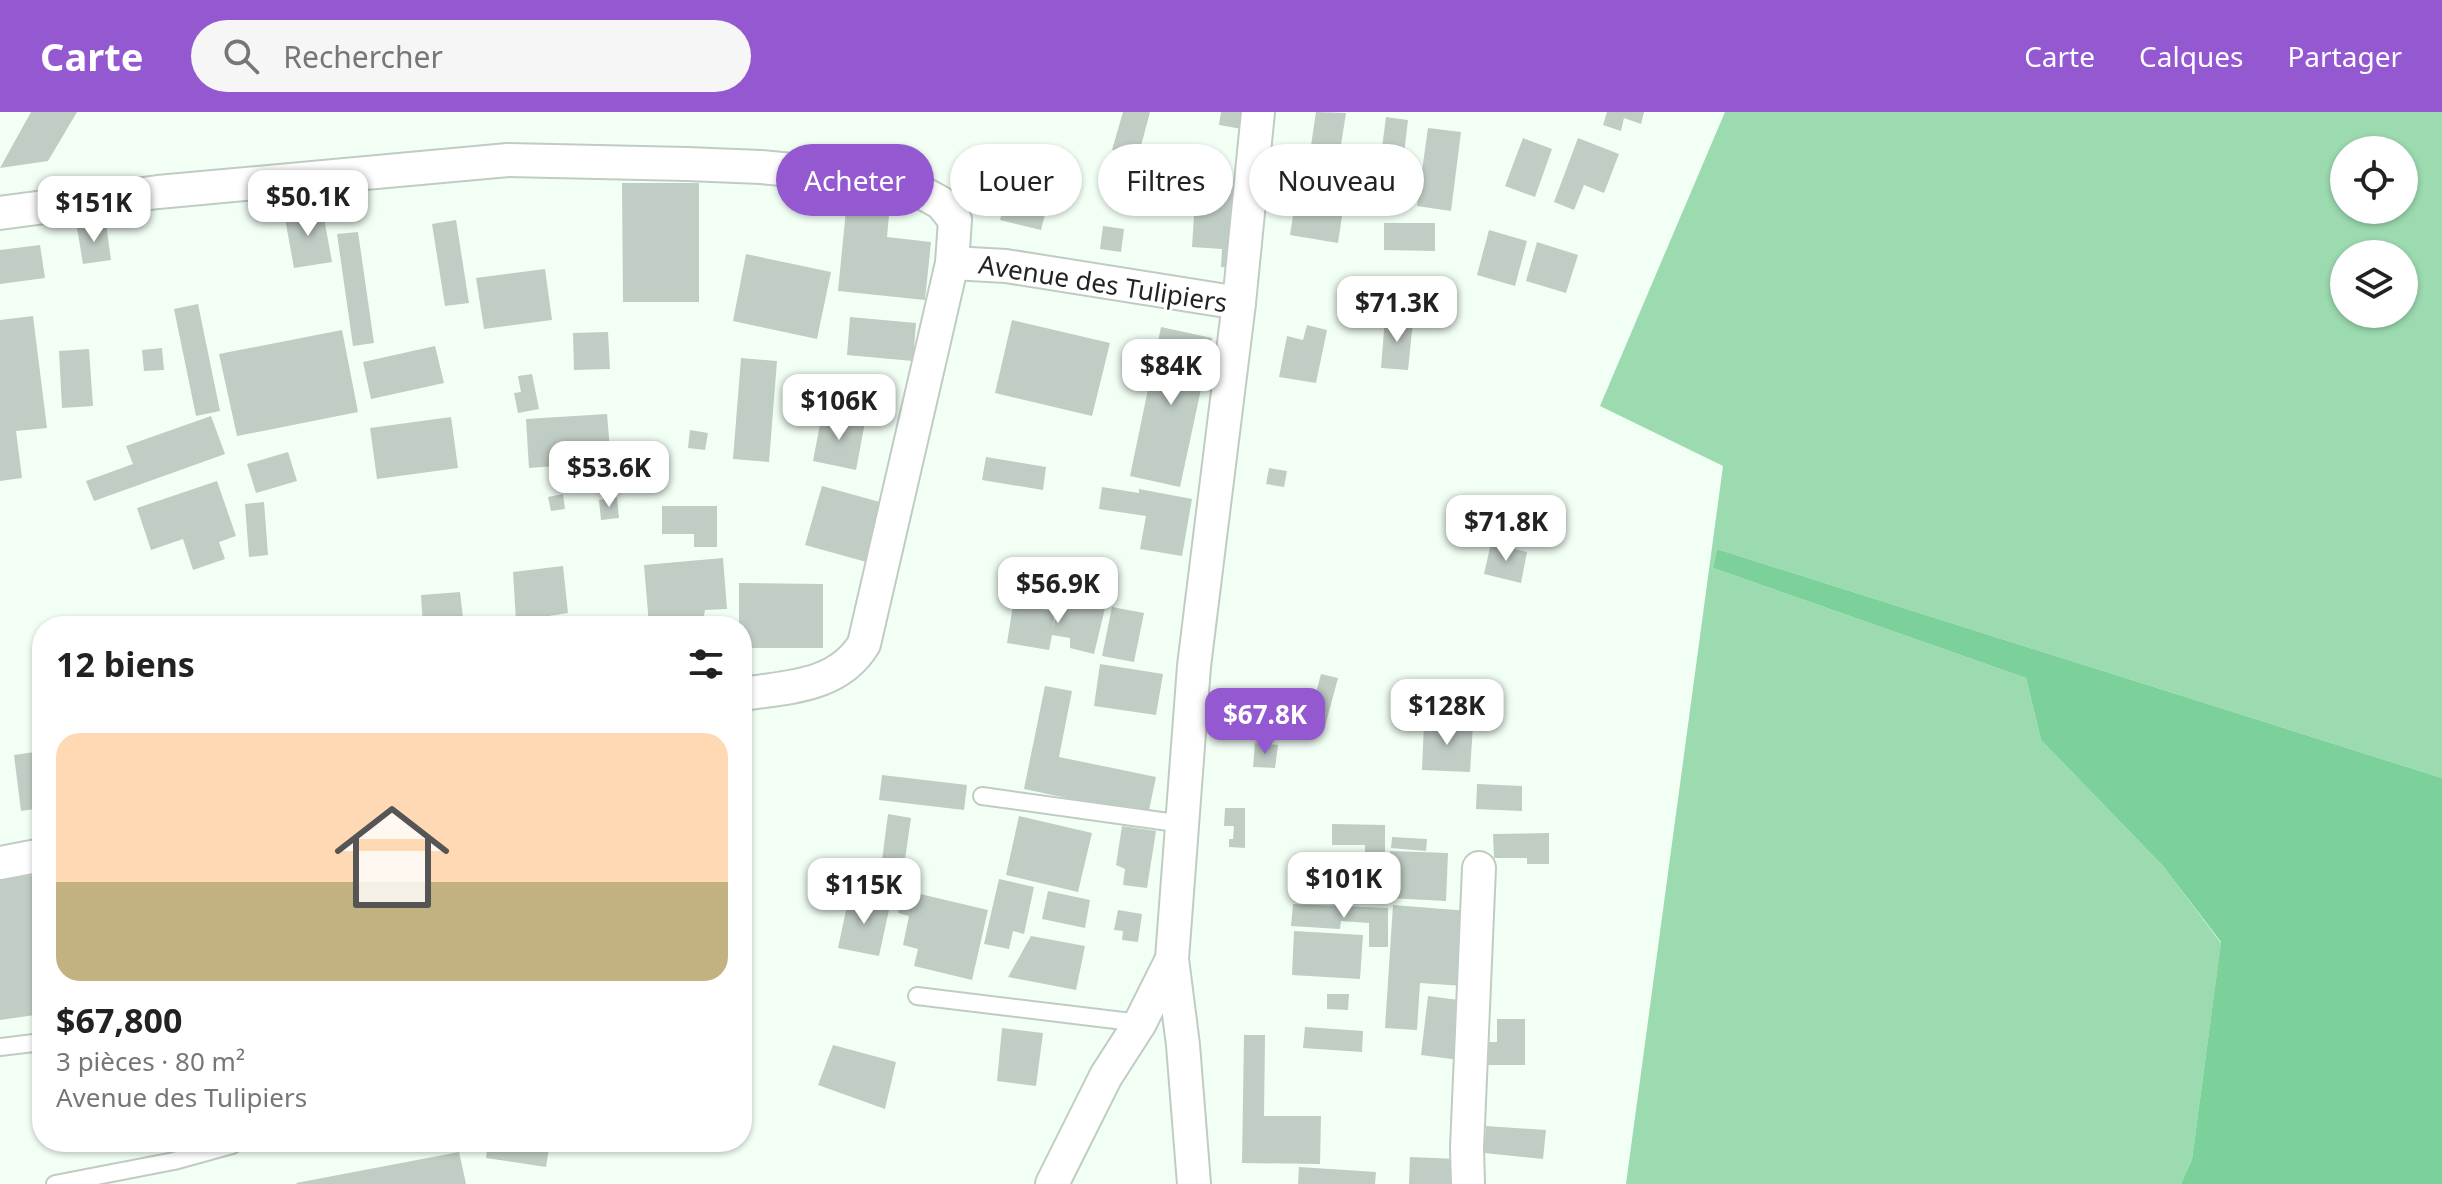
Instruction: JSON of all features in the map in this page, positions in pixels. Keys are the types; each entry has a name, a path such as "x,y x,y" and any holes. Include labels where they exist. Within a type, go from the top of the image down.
{"street":[{"path":"1239,303 1258,112"},
{"name":"Avenue des Tulipiers","path":"0,213 158,192 508,160 761,167 863,178 901,185 932,197 955,220 952,263 1006,266 1239,303 1194,666 1172,959 1183,1045 1194,1184"},
{"path":"752,692 825,678 855,659 864,644 952,263"},
{"path":"0,863 32,857"},
{"path":"1468,1184 1479,868"},
{"path":"1052,1184 1106,1076 1140,1023 1172,959"}],"lane":[{"path":"982,796 1183,824"},
{"path":"917,996 1140,1023"},
{"path":"0,1047 32,1043"},
{"path":"55,1184 207,1152"}],"shaded area":[{"path":"1725,112 2442,112 2442,778 1717,549 1713,568 2026,678 2041,740 2163,866 2221,943 2192,1159 2181,1184 1626,1184 1723,466 1600,406"},
{"path":"1717,549 2442,778 2442,1184 2181,1184 2192,1159 2221,942 2163,866 2041,740 2026,678 1713,568"}],"building":[{"path":"31,112 77,112 48,161 0,168"},
{"path":"1123,112 1150,112 1141,144 1114,144"},
{"path":"1221,112 1244,112 1242,129 1219,125"},
{"path":"1316,112 1346,113 1341,144 1311,144"},
{"path":"1607,112 1644,112 1641,124 1624,118 1621,131 1603,125"},
{"path":"1386,117 1408,120 1405,144 1382,144"},
{"path":"1428,128 1461,132 1451,211 1424,207 1424,156"},
{"path":"1523,138 1552,149 1535,197 1505,186"},
{"path":"1578,138 1619,154 1604,193 1584,185 1574,210 1554,202"},
{"path":"622,183 699,183 699,302 623,302"},
{"path":"1233,187 1242,188 1235,268 1221,267 1222,249 1192,247 1194,216 1233,216"},
{"path":"322,207 332,262 294,268 284,213"},
{"path":"845,216 889,216 887,237 931,242 925,300 838,291"},
{"path":"1001,216 1045,216 1041,230 1000,220"},
{"path":"1293,216 1342,216 1338,243 1290,235"},
{"path":"456,220 469,303 445,306 432,224"},
{"path":"106,223 111,260 83,264 77,228"},
{"path":"1384,223 1435,223 1435,251 1384,250"},
{"path":"1103,226 1124,229 1121,252 1100,249"},
{"path":"1489,230 1527,241 1515,286 1477,275"},
{"path":"358,232 374,343 353,346 337,234"},
{"path":"1537,242 1578,255 1566,293 1526,281"},
{"path":"40,245 45,278 0,284 0,250"},
{"path":"746,254 831,272 817,339 733,321"},
{"path":"545,269 552,320 484,329 476,278"},
{"path":"198,304 220,411 196,416 174,309"},
{"path":"33,316 47,428 16,431 22,478 0,481 0,320"},
{"path":"850,317 916,323 913,361 847,355"},
{"path":"1385,318 1413,321 1408,370 1381,368"},
{"path":"1012,320 1110,343 1092,416 995,393"},
{"path":"1307,325 1327,330 1316,383 1279,377 1287,336 1303,340"},
{"path":"1161,327 1212,338 1180,487 1130,476"},
{"path":"342,330 358,412 237,436 219,354"},
{"path":"608,332 610,369 574,370 573,333"},
{"path":"435,346 444,383 371,399 363,362"},
{"path":"162,348 164,370 144,371 142,350"},
{"path":"89,349 93,406 62,408 59,351"},
{"path":"741,358 777,361 769,462 733,459"},
{"path":"532,374 539,409 518,413 514,393 521,392 518,376"},
{"path":"607,414 611,462 529,468 526,419"},
{"path":"822,414 865,422 856,470 813,461"},
{"path":"211,416 225,454 94,501 86,481 133,464 126,446"},
{"path":"451,417 458,468 377,479 370,428"},
{"path":"690,430 708,433 705,450 688,448"},
{"path":"288,452 297,481 256,493 247,464"},
{"path":"986,457 1046,467 1043,490 982,480"},
{"path":"1269,468 1287,471 1284,487 1266,484"},
{"path":"217,481 236,536 219,542 225,559 193,570 183,539 151,550 137,508"},
{"path":"822,486 887,504 870,563 805,545"},
{"path":"1102,487 1139,493 1139,489 1192,499 1182,556 1140,549 1146,516 1099,509"},
{"path":"563,494 565,509 551,511 548,497"},
{"path":"617,497 619,518 601,520 599,500"},
{"path":"264,502 268,555 249,557 245,504"},
{"path":"662,506 717,506 717,547 694,547 694,534 662,534"},
{"path":"1491,543 1527,552 1521,583 1484,574"},
{"path":"723,558 727,609 705,610 704,616 648,616 644,565"},
{"path":"563,566 568,613 516,616 513,572"},
{"path":"739,583 823,584 823,648 752,648 752,616 739,616"},
{"path":"460,592 463,616 422,616 421,595"},
{"path":"1060,595 1106,604 1094,654 1070,648 1070,638 1052,635 1049,650 1007,643 1013,605 1055,611 1053,628"},
{"path":"1112,607 1144,613 1134,662 1102,656"},
{"path":"1100,664 1163,674 1156,715 1094,706"},
{"path":"1321,674 1338,678 1324,730 1307,726"},
{"path":"1431,680 1453,683 1451,703 1429,700"},
{"path":"1045,686 1072,691 1059,757 1156,777 1148,815 1024,789"},
{"path":"1424,723 1473,725 1470,772 1422,770"},
{"path":"1255,743 1278,745 1275,768 1253,767"},
{"path":"32,752 32,809 21,811 14,755"},
{"path":"882,775 967,785 964,810 879,800"},
{"path":"1477,784 1522,786 1522,811 1476,809"},
{"path":"1225,808 1245,808 1245,848 1229,847 1234,826 1224,826"},
{"path":"888,814 911,818 902,880 880,876"},
{"path":"1019,816 1092,833 1078,892 1006,875"},
{"path":"1332,824 1385,825 1385,886 1365,886 1365,845 1332,845"},
{"path":"1122,826 1156,831 1147,888 1123,885 1125,869 1116,865"},
{"path":"1549,833 1549,864 1527,864 1527,858 1494,858 1493,834"},
{"path":"1392,837 1427,839 1426,851 1391,848"},
{"path":"1390,851 1448,853 1446,901 1388,898"},
{"path":"32,875 32,1015 0,1020 0,880"},
{"path":"999,879 1034,887 1024,934 1013,931 1009,949 984,944"},
{"path":"903,890 988,910 972,980 914,966 918,949 903,945 909,916 898,913"},
{"path":"1048,891 1090,900 1085,928 1042,919"},
{"path":"849,896 890,905 879,956 838,948"},
{"path":"1293,904 1388,908 1388,947 1369,947 1369,923 1341,921 1340,929 1291,926"},
{"path":"1393,905 1469,911 1464,986 1420,983 1417,1030 1385,1028"},
{"path":"1118,910 1142,914 1138,942 1122,940 1123,931 1114,930"},
{"path":"1294,931 1363,935 1360,979 1292,975"},
{"path":"1031,936 1085,946 1076,990 1008,977"},
{"path":"1327,994 1349,994 1348,1010 1327,1009"},
{"path":"1428,996 1466,1001 1459,1060 1421,1055"},
{"path":"1497,1019 1525,1019 1525,1065 1485,1065 1486,1042 1497,1042"},
{"path":"1305,1027 1363,1031 1362,1052 1303,1048"},
{"path":"1002,1028 1043,1033 1036,1086 997,1081"},
{"path":"1244,1035 1265,1035 1264,1116 1321,1116 1320,1164 1242,1163"},
{"path":"833,1045 896,1062 885,1109 818,1085"},
{"path":"1486,1126 1546,1130 1543,1159 1484,1153"},
{"path":"459,1152 466,1184 296,1183"},
{"path":"487,1152 548,1152 546,1167 486,1158"},
{"path":"1410,1157 1458,1159 1458,1184 1409,1184"},
{"path":"1299,1167 1376,1172 1375,1184 1298,1184"}]}
